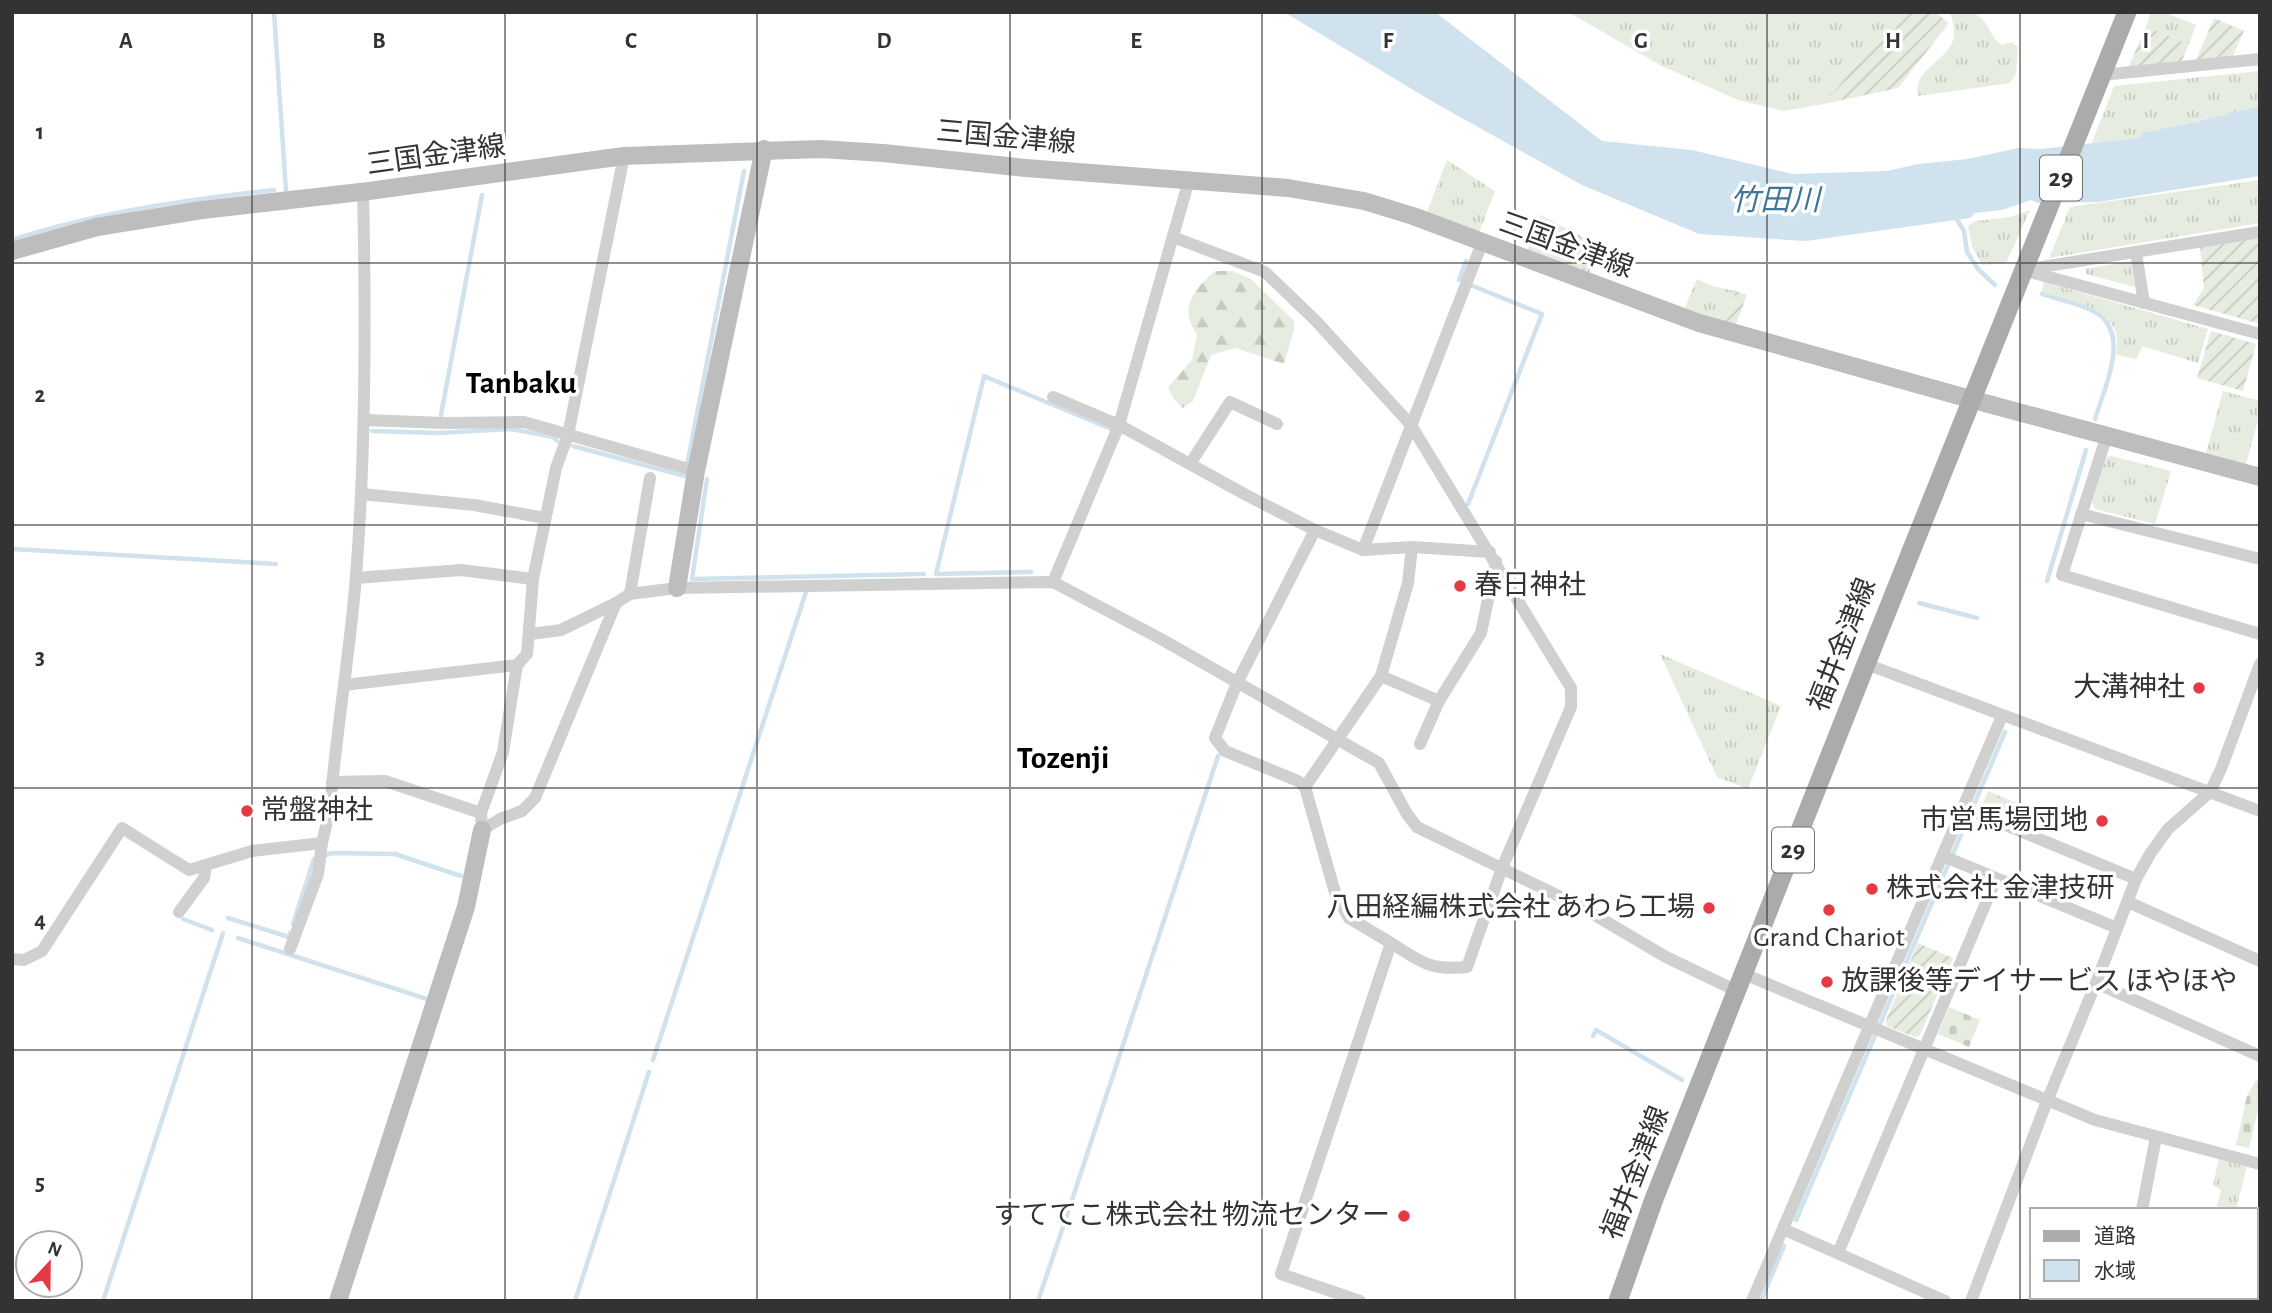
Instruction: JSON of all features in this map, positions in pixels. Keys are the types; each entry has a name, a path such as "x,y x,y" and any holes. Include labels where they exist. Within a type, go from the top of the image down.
{"main road":[{"name":"福井金津線","path":"1618,1301 1654,1199 1970,399 2127,12"},
{"name":"三国金津線","path":"12,251 97,227 202,210 363,192 624,156 764,149 883,153 1026,168 1288,188 1364,201 1413,216 1699,323 2260,477"},
{"path":"677,588 696,471 764,149"},
{"path":"338,1301 466,907 481,822"}],"street":[{"path":"2102,75 2260,59"},
{"path":"481,822 503,752 517,665 527,653 533,579 556,468 568,435 624,156"},
{"path":"1053,582 1119,425 1189,180"},
{"path":"290,949 318,874 330,809 356,578 364,420 363,192"},
{"path":"2025,266 2136,253 2260,232"},
{"path":"1173,237 1265,272 1316,321 1411,425 1571,688 1572,707 1502,868 1467,967 1446,969 1428,966 1349,918 1336,896 1305,787 1298,781 1225,751 1215,738 1237,683 1315,530"},
{"path":"1363,550 1482,243"},
{"path":"2136,253 2144,303"},
{"path":"2025,266 2144,303 2260,334"},
{"path":"1053,397 1119,425 1315,530 1363,550 1412,547 1493,557"},
{"path":"1190,464 1230,402 1277,424"},
{"path":"364,420 524,422 696,471"},
{"path":"2107,435 2062,575 2260,634"},
{"path":"629,594 650,478"},
{"path":"361,494 474,505 545,518"},
{"path":"2081,514 2260,559"},
{"path":"1305,787 1381,677 1408,583 1412,547"},
{"path":"1420,744 1440,701 1481,633 1493,557"},
{"path":"356,578 461,570 533,579"},
{"path":"530,634 561,629 617,603 629,594 677,588 1053,582 1161,639 1379,763 1417,827 1581,907 1666,957 1869,1026 2095,1120 2260,1164"},
{"path":"332,782 385,782 481,822 522,811 535,798 617,603"},
{"path":"1866,664 2260,811"},
{"path":"344,685 517,665"},
{"path":"1971,1301 2136,879 2168,829 2210,793 2259,668"},
{"path":"1381,677 1440,701"},
{"path":"1752,1301 2002,716"},
{"path":"1979,814 2136,879"},
{"path":"12,959 24,960 43,951 122,828 189,870 252,851 322,843"},
{"path":"1942,856 2117,928"},
{"path":"179,912 204,878 206,865"},
{"path":"1838,1253 1996,879"},
{"path":"2128,902 2260,961"},
{"path":"1360,1301 1281,1275 1391,943"},
{"path":"2096,983 2260,1056"},
{"path":"2142,1208 2155,1138"},
{"path":"1783,1229 1945,1301"}],"green space":[{"path":"1568,12 1899,12 1824,104 1783,111 1738,100 1660,65"},
{"path":"1899,12 1935,12 1949,23 1898,88 1824,104"},
{"path":"1950,12 1973,13 1982,19 2002,45 2012,42 2018,47 2016,74 2010,83 1918,96 1921,78 1952,44 1954,29"},
{"path":"2151,12 2164,12 2196,25 2189,44 2146,27"},
{"path":"2214,18 2244,31 2232,58 2195,63"},
{"path":"2146,27 2189,44 2181,63 2128,68"},
{"path":"2260,71 2260,106 2144,132 2138,138 2092,143 2114,86"},
{"path":"1447,160 1495,191 1479,233 1427,212"},
{"path":"2260,180 2260,223 2049,258 2070,207"},
{"path":"2030,210 2006,263 1982,265 1972,246 1968,226 1975,221 2010,217"},
{"path":"1541,215 1600,246 1589,275 1527,251"},
{"path":"2260,238 2260,324 2193,305 2204,288 2200,246"},
{"path":"2131,261 2135,287 2086,274 2085,269"},
{"path":"1215,271 1232,271 1251,279 1294,321 1294,329 1284,364 1235,348 1211,355 1193,401 1183,408 1168,387 1192,360 1197,334 1189,316 1191,300"},
{"path":"1697,279 1712,286 1736,291 1723,325 1684,310"},
{"path":"2044,282 2208,329 2198,363 2142,346 2137,359 2116,355 2116,333 2104,315 2095,309 2041,292"},
{"path":"1736,291 1747,295 1734,329 1723,325"},
{"path":"2211,331 2256,344 2243,391 2197,378"},
{"path":"2223,391 2260,401 2260,413 2246,464 2206,453"},
{"path":"2111,456 2171,471 2155,524 2095,509 2092,501 2106,458"},
{"path":"1660,654 1781,706 1748,789 1717,777"},
{"path":"1988,791 2028,808 2021,822 1982,806"},
{"path":"1918,943 1953,958 1920,1035 1915,1037 1887,1026 1886,1020"},
{"path":"1949,1007 1980,1020 1969,1047 1938,1034"},
{"path":"2256,1080 2260,1081 2260,1101 2249,1148 2236,1145 2247,1096"},
{"path":"2219,1158 2247,1165 2237,1206 2242,1208 2216,1208 2221,1189 2213,1186"}],"water":[{"name":"竹田川","path":"1284,12 1435,12 1602,141 1692,150 1793,174 1887,171 1918,164 1968,159 2018,148 2041,149 2138,138 2144,132 2260,106 2260,176 2099,202 2038,203 2031,200 2002,210 1975,213 1970,218 1806,241 1699,234 1582,185 1435,103"}],"waterway":[{"path":"274,12 286,191"},
{"path":"573,446 685,476 744,171"},
{"path":"12,240 142,208 274,190"},
{"path":"441,415 482,195"},
{"path":"1954,215 1964,231 1967,252 1978,269 1995,285"},
{"path":"1459,280 1466,261"},
{"path":"1468,504 1542,314 1473,286"},
{"path":"2042,294 2095,312 2106,321 2112,333 2112,362 2095,419"},
{"path":"1031,572 936,574 984,376 1111,429"},
{"path":"372,431 439,433 511,429 553,437 557,441"},
{"path":"2047,581 2086,450"},
{"path":"707,479 692,579 924,574"},
{"path":"12,549 276,564"},
{"path":"653,1060 806,592"},
{"path":"1919,603 1977,618"},
{"path":"1796,1220 2005,732"},
{"path":"1072,1200 1218,756"},
{"path":"293,924 314,859 332,853 395,854 461,876"},
{"path":"228,918 289,937 290,933"},
{"path":"183,919 212,930"},
{"path":"103,1301 223,933"},
{"path":"238,938 430,1000"},
{"path":"1593,1036 1596,1030 1682,1080"},
{"path":"575,1301 649,1072"},
{"path":"1038,1301 1068,1212"},
{"path":"1761,1301 1784,1246"}],"place":[{"name":"春日神社","path":"1460,586"},
{"name":"大溝神社","path":"2199,688"},
{"name":"常盤神社","path":"247,811"},
{"name":"市営馬場団地","path":"2102,821"},
{"name":"株式会社 金津技研","path":"1872,889"},
{"name":"八田経編株式会社 あわら工場","path":"1709,908"},
{"name":"Grand Chariot","path":"1829,910"},
{"name":"放課後等デイサービス ほやほや","path":"1827,982"},
{"name":"すててこ株式会社 物流センター","path":"1404,1216"}],"district":[{"name":"Tanbaku","path":"521,383"},
{"name":"Tozenji","path":"1063,758"}]}
